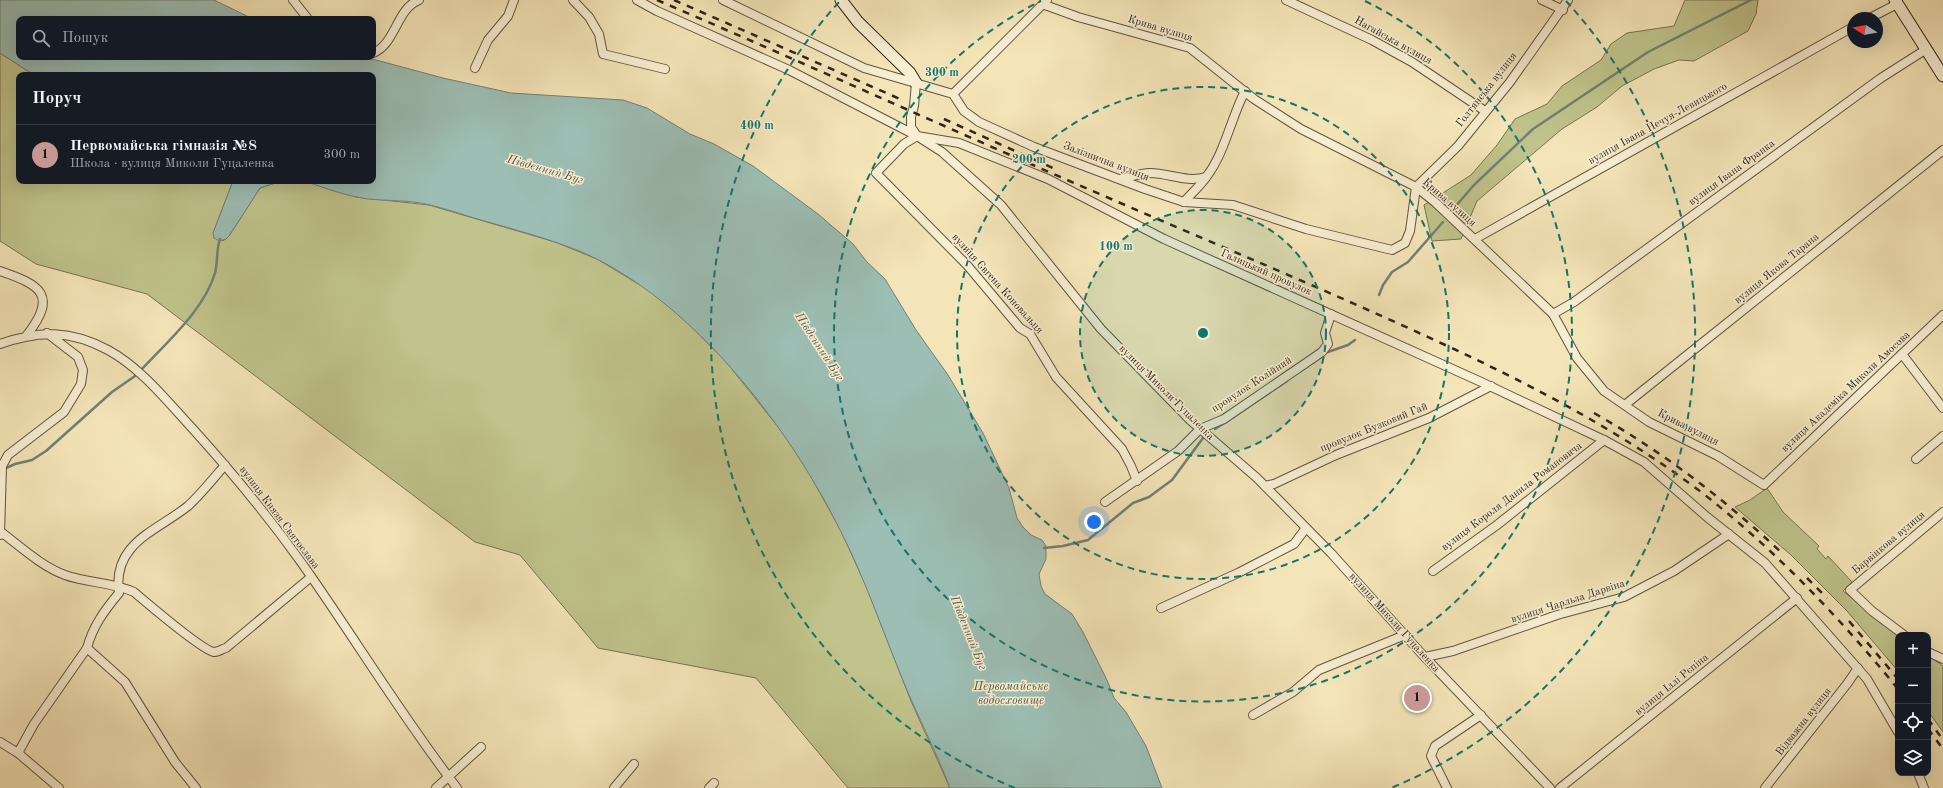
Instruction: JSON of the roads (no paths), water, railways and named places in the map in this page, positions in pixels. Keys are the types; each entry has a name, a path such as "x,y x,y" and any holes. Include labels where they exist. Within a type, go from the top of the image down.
{"street":[{"path":"293,0 306,16"},
{"path":"376,52 380,50 388,41 400,19 419,0"},
{"path":"475,68 488,40 508,16 514,0"},
{"path":"574,0 588,17 599,34 603,54 665,70"},
{"path":"637,0 657,11 789,70 917,136"},
{"path":"723,0 864,68 953,94 1046,2"},
{"path":"841,0 858,22 910,73 916,83 914,106 910,117 911,127 917,136"},
{"name":"Нагайська вулиця","path":"1286,0 1372,40 1412,62 1485,111"},
{"path":"1542,0 1562,10"},
{"name":"Голтянська вулиця","path":"1416,187 1458,146 1510,82 1568,0"},
{"name":"Крива вулиця","path":"1046,2 1078,17 1190,48 1245,92 1301,129 1416,187 1436,203 1553,314 1577,358 1604,391 1626,404 1649,422 1718,456 1764,485"},
{"path":"1880,12 1896,2 1925,50 1943,76"},
{"name":"вулиця Івана Нечуя-Левицького","path":"1474,239 1847,31"},
{"name":"вулиця Івана Франка","path":"1553,314 1574,302 1881,78 1925,50"},
{"path":"1184,202 1207,177 1221,150 1236,108 1245,92"},
{"name":"Залізнична вулиця","path":"953,94 964,110 979,122 1034,147 1145,189 1184,202 1233,205 1306,229 1392,250 1405,243 1410,232 1416,187"},
{"name":"Галицький провулок","path":"917,136 959,143 1048,179 1164,239 1490,386 1604,440 1644,462 1765,563 1867,678 1895,727"},
{"name":"вулиця Миколи Гуцаленка","path":"917,136 942,152 1001,205 1101,329 1200,429 1264,486 1306,528 1425,657 1550,788"},
{"name":"вулиця Євгена Коновальця","path":"917,136 904,144 876,173 967,265 1020,328 1030,334 1056,377 1122,449 1137,481"},
{"name":"вулиця Якова Тарана","path":"1626,404 1943,150"},
{"path":"1120,179 1148,173 1195,180 1207,177"},
{"path":"0,271 28,282 40,292 44,307 39,320 28,335"},
{"name":"провулок Колійний","path":"1105,502 1178,451 1200,429 1224,419 1322,352 1328,344 1326,333 1331,314"},
{"name":"вулиця Академіка Миколи Амосова","path":"1764,485 1943,315"},
{"path":"47,333 78,357 83,370 81,384 64,412 8,455 2,466 0,514 1,533 46,565 65,575 118,586 134,592 208,650 216,652 226,648 311,577"},
{"name":"вулиця Князя Святослава","path":"0,344 28,335 47,333 62,334 80,338 108,350 152,385 225,465 311,577 456,788"},
{"path":"1902,354 1943,408"},
{"name":"провулок Бузковий Гай","path":"1264,486 1274,484 1336,455 1428,418 1490,386"},
{"path":"1916,459 1943,436"},
{"name":"вулиця Короля Данила Романовича","path":"1433,571 1497,525 1604,440"},
{"path":"18,753 34,724 88,648 91,634 99,618 119,593 118,586 121,566 130,548 155,527 187,506 225,465"},
{"name":"Барвінкова вулиця","path":"1900,632 1872,612 1850,590 1943,512"},
{"path":"1161,608 1294,544 1306,528"},
{"name":"вулиця Чарльза Дарвіна","path":"1425,657 1453,651 1557,615 1624,597 1674,571 1729,534"},
{"name":"вулиця Іллі Рєпіна","path":"1560,788 1797,598"},
{"path":"1253,715 1293,692 1319,670 1405,635"},
{"path":"88,648 125,682 175,762 196,788"},
{"path":"1931,653 1943,659"},
{"name":"Відважна вулиця","path":"1765,788 1858,668"},
{"path":"1447,788 1431,756 1435,746 1481,715"},
{"path":"0,742 18,753 58,788"},
{"path":"436,788 481,747"},
{"path":"614,788 634,764"},
{"path":"1919,776 1924,788"}],"water":[{"name":"Первомайське водосховище","path":"0,0 214,0 247,16 16,16 16,60 376,60 443,78 511,93 623,100 647,108 690,134 714,144 753,166 818,214 853,244 867,262 885,279 916,330 948,375 983,433 1009,488 1017,518 1031,535 1042,540 1046,546 1046,559 1039,574 1041,586 1045,594 1072,614 1083,632 1107,680 1114,698 1126,712 1146,746 1162,788 950,788 902,678 858,568 819,491 794,450 764,408 732,368 696,331 658,299 618,271 577,250 529,234 422,203 360,198 313,184 376,184 376,72 29,72 0,53"},
{"path":"232,184 272,184 260,188 226,239 219,241 214,238 213,233"}],"waterway":[{"path":"1455,207 1474,185 1533,129 1648,52 1751,0"},
{"path":"1379,295 1383,285 1392,272 1408,262 1443,222"},
{"path":"141,370 194,313 210,287 215,273 220,239"},
{"path":"1325,353 1348,345 1355,340"},
{"path":"6,468 32,460 46,451 112,392 135,376"},
{"path":"1233,417 1287,381"},
{"path":"1215,429 1226,422"},
{"path":"1044,548 1063,546 1088,540 1133,503 1149,497 1172,480 1203,438"}],"railway":[{"path":"657,0 1382,316 1455,349 1566,405 1637,447 1705,495 1732,517 1807,587 1854,637 1895,685"},
{"path":"674,0 900,99"},
{"path":"944,119 1053,168"},
{"path":"1594,413 1645,444 1694,478 1784,555"},
{"path":"1807,578 1827,598"},
{"path":"1849,621 1895,675"},
{"path":"1931,723 1943,740"},
{"path":"1931,733 1943,749"}],"place":[{"name":"Первомайська гімназія №8","path":"1417,698"}],"water label":[{"name":"Південний Буг","path":"545,170"},
{"name":"Південний Буг","path":"819,347"},
{"name":"Південний Буг","path":"968,633"}]}
